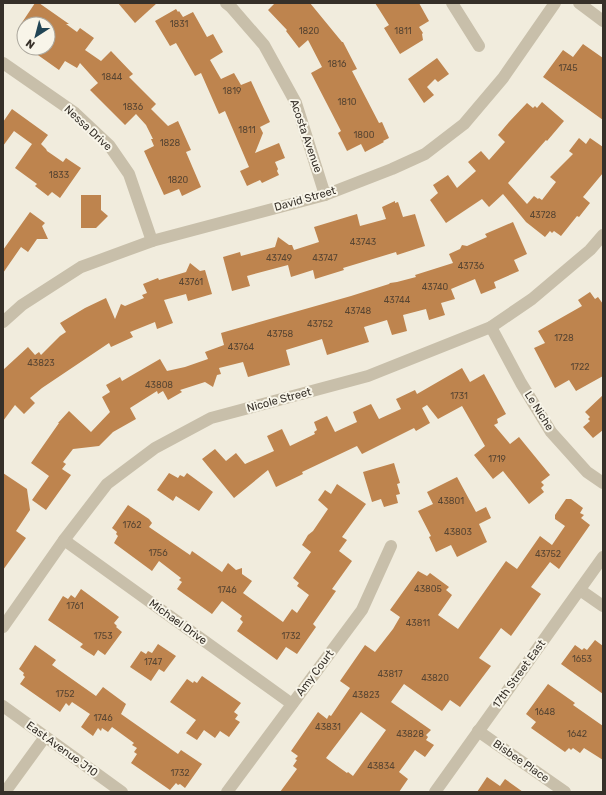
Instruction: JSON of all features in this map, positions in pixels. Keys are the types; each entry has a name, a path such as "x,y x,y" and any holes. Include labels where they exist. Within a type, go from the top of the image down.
{"street":[{"name":"Acosta Avenue","path":"226,3 264,45 296,103 325,195"},
{"path":"452,3 479,46"},
{"name":"David Street","path":"3,322 22,305 81,267 152,241 325,195 392,169 425,154 464,124 503,78 555,3"},
{"path":"579,3 603,20"},
{"name":"Nessa Drive","path":"3,62 75,113 109,145 129,174 152,241"},
{"name":"Nicole Street","path":"3,627 64,540 107,484 154,448 211,418 368,376 491,327 532,299 590,250 603,235"},
{"name":"Le Niche","path":"491,327 521,383 551,432 587,472 603,483"},
{"name":"Michael Drive","path":"64,540 292,704"},
{"name":"Amy Court","path":"227,792 362,610 391,546"},
{"name":"17th Street East","path":"435,792 603,557"},
{"path":"580,590 603,606"},
{"name":"East Avenue J10","path":"3,706 122,792"},
{"name":"Bisbee Place","path":"478,731 565,792"},
{"path":"5,792 45,737"}],"building":[{"path":"35,3 39,3 69,24 66,24 77,32 80,28 94,38 85,50 101,61 111,51 133,74 129,77 156,104 151,109 168,126 178,121 191,150 186,152 201,187 182,196 179,189 164,195 144,151 154,146 151,139 153,139 146,125 136,114 125,125 90,90 98,83 80,63 77,68 65,61 59,70 39,56 56,56 56,16 26,16"},
{"path":"118,3 157,3 135,23"},
{"path":"275,3 310,3 343,42 357,69 352,71 379,123 382,122 389,138 365,152 361,144 347,151 338,133 341,131 311,73 322,67 308,40 299,48 286,31 287,30 268,10"},
{"path":"375,3 419,3 429,21 419,27 423,33 423,40 400,54 384,28 389,25"},
{"path":"176,9 183,17 193,12 207,37 213,34 223,52 210,60 221,79 234,73 241,85 251,81 270,122 260,127 263,133 255,153 279,143 285,158 275,162 279,175 262,183 260,180 247,186 240,171 249,167 225,111 219,114 201,73 195,76 176,43 170,46 155,21"},
{"path":"583,44 603,58 603,120 543,77 563,50 573,57"},
{"path":"437,58 449,74 438,82 435,79 427,87 434,95 424,103 408,79"},
{"path":"542,102 564,121 508,183 527,204 534,196 542,200 556,182 550,177 573,154 569,151 579,138 586,144 590,138 603,147 603,173 583,197 590,203 579,217 577,216 561,236 554,231 552,233 550,231 545,237 526,222 503,194 489,207 482,199 446,223 430,200 438,193 433,185 448,175 457,188 476,171 468,162 481,151 489,160 505,142 498,135 509,122 527,103 533,108 535,106 537,108"},
{"path":"12,109 48,135 41,144 47,151 63,162 66,158 81,168 60,198 52,192 48,196 35,186 37,184 15,168 32,144 14,131 3,146 3,122"},
{"path":"81,195 101,195 101,210 108,216 96,228 81,228"},
{"path":"395,201 395,203 398,202 403,217 415,214 425,246 397,255 396,252 343,268 344,270 315,279 313,270 291,277 288,265 247,276 250,286 232,291 223,257 240,252 241,256 275,247 278,237 289,245 292,245 294,250 319,242 314,227 357,214 360,226 386,219 382,207"},
{"path":"30,212 45,223 42,226 48,239 37,239 28,252 21,247 3,273 3,250"},
{"path":"513,222 527,254 514,260 519,271 494,282 496,288 481,294 475,279 451,289 455,299 441,303 445,315 429,320 426,309 403,315 407,331 392,335 387,320 364,327 369,342 327,355 322,339 286,350 290,365 248,377 243,362 219,368 221,374 217,375 213,387 205,382 180,390 182,392 168,400 163,391 158,394 157,391 130,408 136,419 113,432 99,446 73,449 63,462 66,464 62,469 71,475 46,510 32,500 49,476 31,463 58,423 69,411 91,432 110,412 102,397 110,392 106,385 120,377 122,381 160,359 167,371 185,367 208,359 205,352 224,345 221,333 351,296 390,283 416,277 415,275 453,263 449,254 460,249 462,245 467,246 487,237 485,234"},
{"path":"190,263 200,271 205,270 212,294 188,301 186,294 164,300 173,323 157,329 155,322 130,332 133,337 111,347 109,343 42,388 30,398 35,403 24,414 15,405 3,421 3,370 28,347 35,355 39,352 41,355 66,332 60,323 85,308 106,298 115,319 121,304 125,306 144,298 142,295 147,293 143,284 158,278 159,280 186,272"},
{"path":"590,292 595,299 598,297 603,304 603,376 576,391 569,380 555,388 534,348 545,343 538,331 582,306 578,300"},
{"path":"462,368 470,382 484,374 506,414 497,419 498,423 494,425 510,444 519,437 550,475 541,482 544,485 541,488 544,492 529,504 503,471 493,479 474,455 485,446 462,406 438,419 427,405 422,408 430,423 416,431 414,428 362,454 357,446 302,472 303,474 276,487 268,470 234,498 202,459 215,449 226,461 236,453 245,464 274,451 267,436 282,429 290,446 315,434 314,432 317,430 314,422 327,416 335,432 357,422 353,412 371,404 379,419 401,409 396,399 415,390 417,394"},
{"path":"603,395 603,430 593,438 583,427 590,421 588,419 590,417 585,412"},
{"path":"394,463 400,483 397,484 400,494 396,495 398,503 384,507 381,499 372,502 363,472"},
{"path":"3,473 27,489 30,510 16,531 26,538 3,570"},
{"path":"169,473 178,478 180,475 184,477 187,473 213,492 199,511 176,496 173,501 157,490"},
{"path":"457,477 476,512 486,507 491,518 479,524 487,542 457,557 451,545 436,552 429,537 431,536 418,511 433,504 427,492"},
{"path":"337,484 366,504 342,537 347,540 339,551 352,561 332,589 336,591 313,624 316,627 297,654 286,647 277,660 237,631 243,622 240,619 242,616 222,601 212,614 177,589 182,582 179,580 181,578 159,561 152,571 114,543 118,536 116,534 117,532 112,528 128,505 149,519 152,523 149,527 190,555 192,551 222,572 228,563 236,570 242,568 242,574 252,581 243,593 283,622 292,609 297,613 309,595 297,586 299,583 293,578 311,552 302,545 328,509 318,500 325,490 331,494"},
{"path":"566,499 571,499 583,508 580,513 584,515 581,518 590,525 559,569 550,562 531,587 541,594 511,636 501,628 479,658 491,666 460,707 450,700 442,711 404,684 391,702 431,730 426,735 428,737 426,740 434,745 425,757 415,750 399,772 408,779 399,792 280,792 297,769 293,766 297,760 295,759 298,756 291,751 318,712 327,719 329,715 331,716 350,688 340,681 365,645 375,652 393,629 400,617 390,610 418,571 427,576 430,573 449,587 446,590 452,595 438,615 458,629 506,561 517,569 540,536 552,545 565,526 555,519 555,515","holes":["361,712 386,730 353,776 326,758"]},
{"path":"81,589 119,617 114,623 122,632 105,655 98,650 94,656 80,647 83,644 48,620 63,596 68,599 71,595 75,598"},
{"path":"595,640 603,646 603,694 561,664 575,645 582,650 584,648 587,650"},
{"path":"158,644 176,656 164,672 159,669 151,681 130,667 141,651 146,654 148,651 152,653"},
{"path":"35,645 56,660 52,665 96,696 103,687 126,704 121,714 178,754 181,750 202,764 185,788 176,783 170,790 131,763 137,754 134,752 137,748 132,745 134,743 112,727 108,732 102,728 101,731 98,728 93,736 81,727 90,714 72,702 69,706 66,703 60,712 20,684 25,677 23,675 24,673 19,669"},
{"path":"202,676 241,703 234,712 238,715 235,719 240,722 229,737 220,731 215,738 204,730 197,740 186,733 196,720 170,702 187,679 193,683 194,681 197,683"},
{"path":"548,684 575,703 573,705 603,726 603,760 584,748 580,753 573,748 571,750 569,748 565,752 531,728 536,722 526,714"},
{"path":"487,777 500,786 505,779 523,792 477,792"}]}
